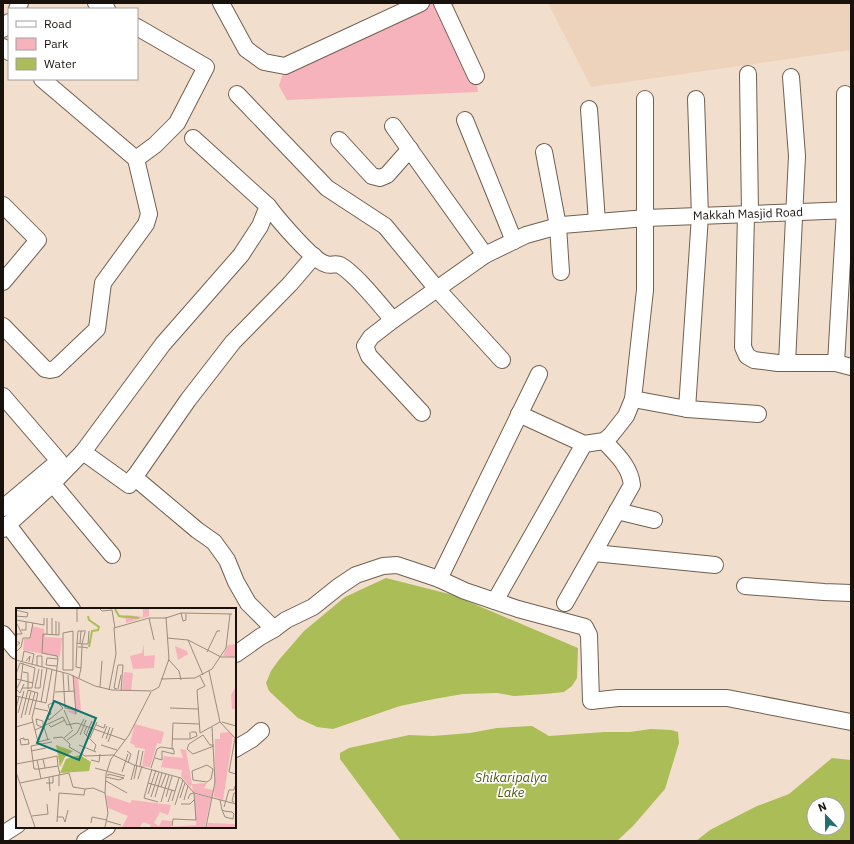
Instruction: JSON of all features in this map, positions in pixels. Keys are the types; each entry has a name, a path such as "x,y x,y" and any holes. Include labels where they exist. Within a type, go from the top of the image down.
{"street":[{"path":"96,3 105,8"},
{"path":"221,3 246,49 264,62 285,66 421,3"},
{"path":"442,3 476,76"},
{"path":"136,159 155,145 177,123 206,67 138,27"},
{"path":"748,74 748,214 743,347 747,356 754,360 844,365 848,210 845,94"},
{"path":"787,363 797,156 791,77"},
{"path":"3,326 45,369 55,369 97,329 103,283 146,224 149,214 136,159 43,80"},
{"path":"237,94 327,188 385,226 437,289 502,360"},
{"path":"519,414 584,444 604,441 611,435 626,416 634,399 645,290 646,218 644,99"},
{"path":"687,408 700,216 696,99"},
{"path":"588,109 598,222"},
{"path":"465,120 514,241"},
{"path":"394,126 485,256"},
{"path":"193,138 268,206 284,226 314,256 325,264 339,264 354,277 393,320"},
{"path":"339,140 372,176 380,178 386,175 410,149"},
{"path":"544,152 558,226 562,272"},
{"path":"3,205 38,240 3,282"},
{"path":"3,508 53,477 83,452 163,344 241,255 260,226 268,206"},
{"name":"Makkah Masjid Road","path":"422,413 369,356 365,346 371,337 437,289 485,256 526,235 558,226 646,218 848,210"},
{"path":"83,452 129,485 188,400 233,342 290,284 314,256"},
{"path":"439,579 539,374"},
{"path":"3,390 70,464"},
{"path":"3,396 59,461 53,477 6,527 71,608"},
{"path":"634,399 687,408 758,414"},
{"path":"565,603 632,485 631,476 624,462 604,441"},
{"path":"495,601 584,444"},
{"path":"53,477 112,555"},
{"path":"134,477 197,530 214,542 227,560 236,582 248,603 274,629"},
{"path":"617,511 654,520"},
{"path":"594,553 715,565"},
{"path":"236,654 286,620 313,608 338,587 356,575 383,566 397,565 439,579 465,591 495,601 548,618 585,627 589,635 591,701 618,698 727,698 851,722"},
{"path":"745,586 851,593"},
{"path":"3,634 16,650"},
{"path":"236,748 252,739 261,731"},
{"path":"3,834 16,826"},
{"path":"85,841 105,828"}],"shaded area":[{"path":"548,3 851,3 851,50 591,87"}],"green space":[{"path":"421,3 457,3 445,9 476,76 478,92 287,100 279,86 285,66"}],"water":[{"path":"386,578 453,595 578,648 577,678 572,686 564,692 514,696 497,693 463,694 400,706 333,729 317,727 298,718 269,691 266,683 271,671 304,631 345,597"},
{"name":"Shikaripalya Lake","path":"532,726 549,736 604,732 630,732 651,729 671,730 678,732 679,743 665,789 633,826 617,841 401,841 340,759 340,753 349,748 409,735 433,736 470,733 497,728"},
{"path":"832,758 851,760 851,841 696,841 710,830 757,806 789,794"}]}
